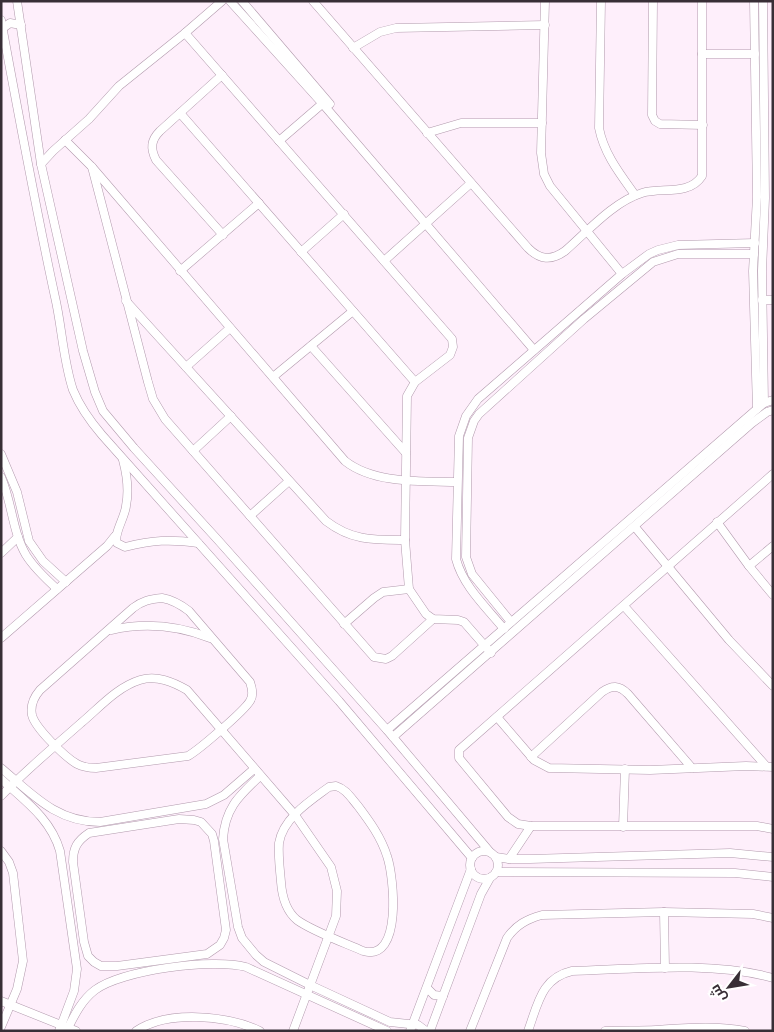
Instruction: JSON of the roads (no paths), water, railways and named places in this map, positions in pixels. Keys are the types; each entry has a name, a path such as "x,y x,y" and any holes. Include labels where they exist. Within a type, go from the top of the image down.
{"street":[{"path":"17,1 41,164 73,307 97,398 108,419 255,580 340,679 387,730 493,854 498,865 481,894 428,1031 422,1027 411,1028 390,1022 310,985 264,962 256,956 242,938 238,928 224,839 226,821 233,804 260,776"},
{"path":"41,164 135,72 185,34 222,1"},
{"path":"230,1 427,222 536,348"},
{"path":"242,1 427,222"},
{"path":"313,1 536,256 546,259 556,257 614,208 635,195 650,191 690,188 698,184 703,168 702,1"},
{"path":"545,1 542,164 546,180 622,274"},
{"path":"600,1 599,128 607,153 635,195"},
{"path":"653,1 652,115 660,124 703,125"},
{"path":"754,1 758,20 765,198 758,271 760,372 764,403"},
{"path":"757,409 762,300 754,254 757,197 755,54 758,20 763,1"},
{"path":"20,25 15,23 2,24 31,183 58,308 67,365 78,400 95,427 326,686 472,858"},
{"path":"353,48 380,32 396,28 545,25"},
{"path":"185,34 452,338 453,347 450,355 415,382 407,396 405,540 409,589 426,614 433,620 458,620 464,622 491,653"},
{"path":"702,54 755,54"},
{"path":"222,75 154,137 152,152 156,160 223,235"},
{"path":"279,141 322,104"},
{"path":"180,113 415,382"},
{"path":"427,133 461,123 542,123"},
{"path":"65,140 92,167 180,271 353,468 370,474 406,480 458,482"},
{"path":"92,167 125,300 153,399 165,419 368,653 380,659 392,656 433,620"},
{"path":"384,261 471,183"},
{"path":"180,271 259,203"},
{"path":"301,252 344,214"},
{"path":"504,628 464,580 458,570 455,548 459,436 466,416 474,403 622,274 649,254 668,246 755,243"},
{"path":"511,622 472,574 466,557 468,438 474,421 485,407 646,267 661,259 678,254 754,254"},
{"path":"125,300 326,521 336,529 360,538 405,540"},
{"path":"762,300 773,300"},
{"path":"58,308 73,307"},
{"path":"273,377 353,311"},
{"path":"578,312 584,319"},
{"path":"186,367 230,328"},
{"path":"311,346 406,453"},
{"path":"393,738 635,527 721,446 757,409 764,403 773,400"},
{"path":"387,730 511,622 721,446 773,410"},
{"path":"193,450 230,416"},
{"path":"459,436 468,438"},
{"path":"1,454 17,492 29,541 42,560 66,582"},
{"path":"1,638 107,546 115,536 123,518 128,494 127,476 122,458"},
{"path":"773,474 459,750 458,756 508,817 518,824 531,826 757,826 773,828"},
{"path":"1,477 8,494 18,537 30,561 57,590"},
{"path":"250,516 288,481"},
{"path":"717,522 773,595"},
{"path":"635,527 729,640 773,686"},
{"path":"115,536 117,543 125,547 164,539 198,543"},
{"path":"1,553 18,537"},
{"path":"749,566 773,546"},
{"path":"344,624 383,592 409,589"},
{"path":"151,598 162,598 181,604 212,639 250,682 252,688 250,701 195,752 181,758 89,768 76,764 35,722 32,714 32,705 34,697 40,690 141,602 151,598"},
{"path":"624,606 769,767"},
{"path":"109,631 129,626 164,625 192,631 212,639"},
{"path":"310,668 315,667 321,662 322,657"},
{"path":"326,686 330,679 336,677 340,679"},
{"path":"1,796 56,745 114,694 127,685 142,679 158,678 174,682 187,690 295,815 331,867 337,891 336,916 293,1031"},
{"path":"531,757 602,692 615,686 628,694 692,768"},
{"path":"497,717 538,764 549,768 769,767"},
{"path":"1,768 54,811 76,820 88,822 100,822 179,807 196,806 215,800 232,789 254,769"},
{"path":"623,827 625,769"},
{"path":"1,778 42,817 56,838 60,851 76,958 76,980 66,1029"},
{"path":"336,786 342,788 371,823 387,855 392,872 393,908 391,926 382,948 376,952 370,953 297,920 284,903 279,845 285,829 295,815 329,787 336,786"},
{"path":"179,807 180,819"},
{"path":"180,819 201,822 207,827 214,841 226,930 220,945 207,954 109,967 101,966 94,962 88,956 84,942 73,853 76,845 90,833 180,819"},
{"path":"88,822 90,833"},
{"path":"509,859 531,826"},
{"path":"214,841 224,839"},
{"path":"1,851 9,862 13,874 22,951 20,980 1,1027"},
{"path":"411,1028 470,870 472,858 482,851 509,859 730,853 773,857"},
{"path":"470,870 478,878 493,875 734,873 773,877"},
{"path":"470,1031 507,938 522,922 530,918 542,915 664,912 753,914 773,918"},
{"path":"664,912 666,968"},
{"path":"226,930 238,928"},
{"path":"76,958 88,956"},
{"path":"66,1029 85,999 102,986 121,977 160,970 216,964 236,964 387,1031"},
{"path":"528,1031 544,990 550,982 562,974 572,971 666,968 747,972 773,978"},
{"path":"427,988 434,995 443,996"},
{"path":"1,1001 66,1029"},
{"path":"136,1031 153,1022 202,1018 237,1023 260,1031"},
{"path":"605,1031 692,1027 745,1031"}]}
